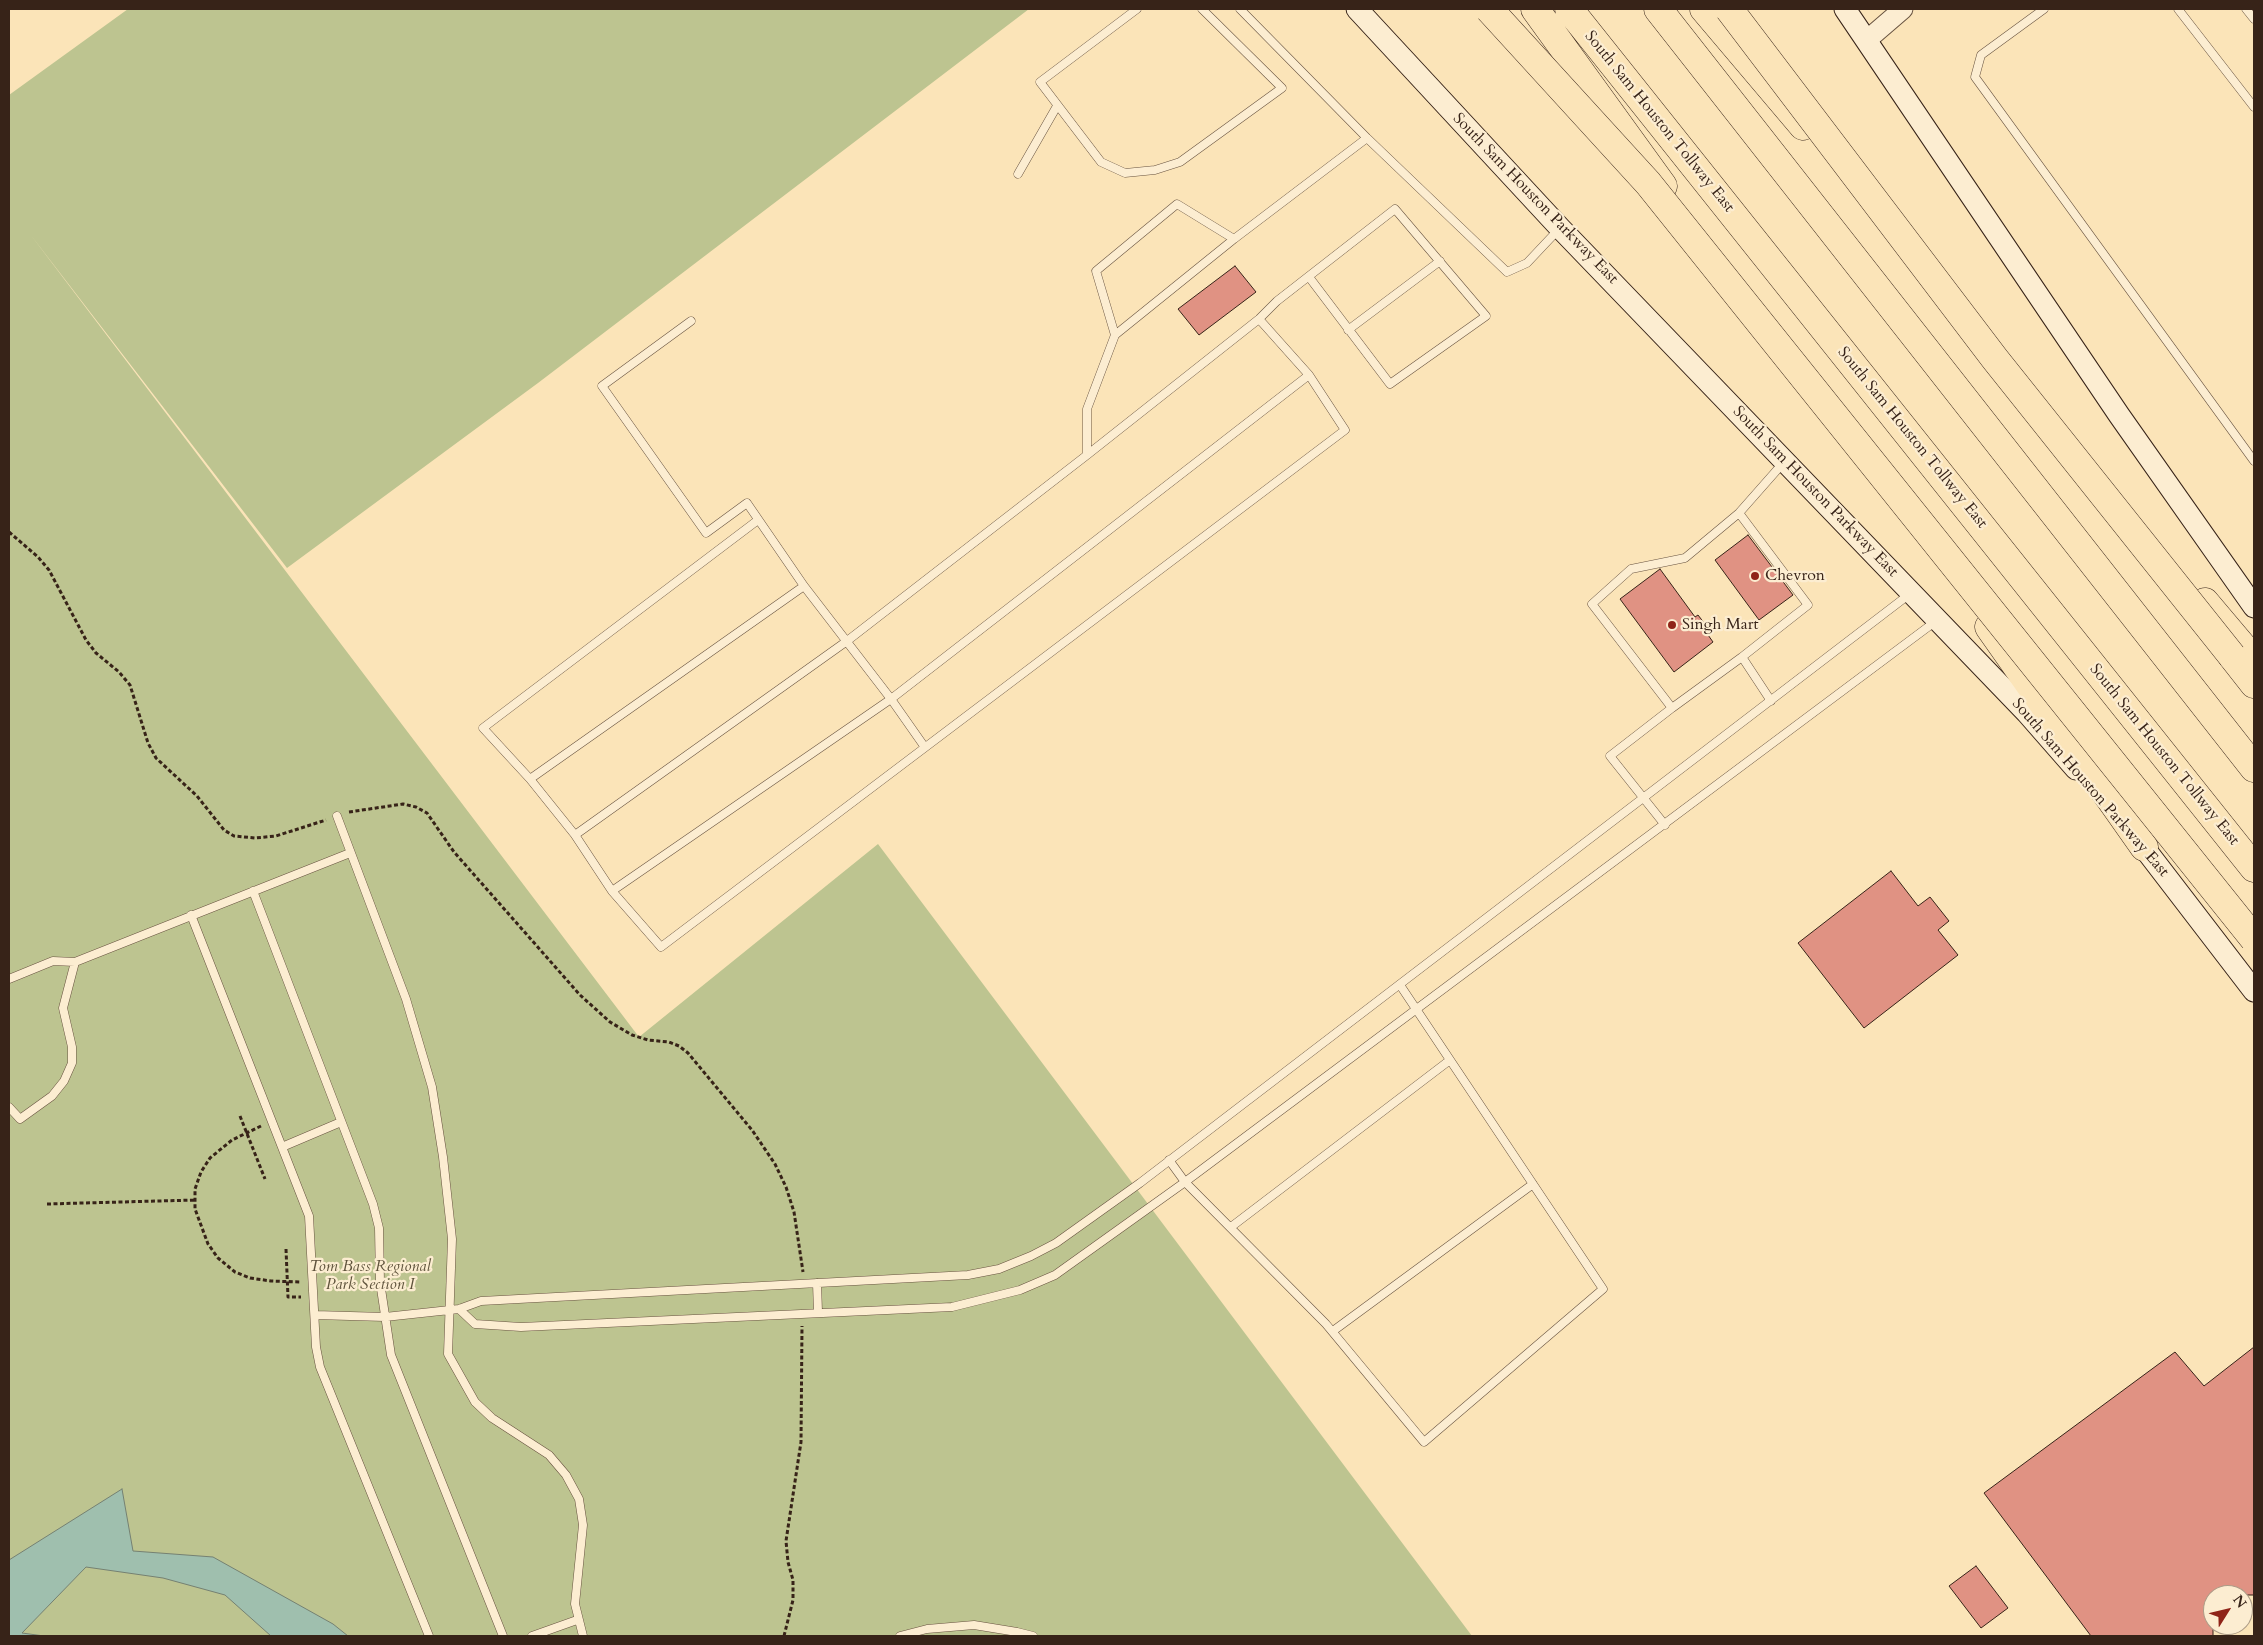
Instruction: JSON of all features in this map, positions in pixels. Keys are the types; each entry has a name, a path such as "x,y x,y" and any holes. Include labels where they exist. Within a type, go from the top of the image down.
{"highway":[{"path":"1490,9 1648,183 2254,939"},
{"path":"1535,9 1955,580 2144,847"},
{"name":"South Sam Houston Tollway East","path":"1569,9 2254,868"},
{"path":"1658,9 2254,768"},
{"path":"1704,9 2254,660"},
{"path":"1728,9 1995,359 2254,684"}],"main road":[{"name":"South Sam Houston Parkway East","path":"1357,9 1560,228 1627,295 1784,462 1912,592 2027,713 2144,847 2254,991"},
{"path":"1845,9 2119,415 2254,606"}],"street":[{"path":"1867,40 1903,9"}],"lane":[{"path":"1137,9 1040,82 1100,162 1125,173 1155,170 1180,162 1282,88 1202,9"},
{"path":"1240,9 1367,138 1507,272 1527,263 1560,228"},
{"path":"2044,9 1981,55 1975,77 2254,461"},
{"path":"2178,9 2254,106"},
{"path":"2246,9 2254,19"},
{"path":"1018,174 1058,106"},
{"path":"1087,455 1087,409 1115,335 1234,238 1367,138"},
{"path":"1115,335 1096,271 1177,204 1234,238"},
{"path":"575,835 847,641 1087,455 1259,319 1309,277 1395,209 1486,316 1390,384 1309,277"},
{"path":"1348,330 1440,261"},
{"path":"758,520 483,728 530,779 575,835 612,891 661,947 924,746 1345,430 1309,375 1259,319"},
{"path":"691,321 602,386 706,533 748,503 804,586 891,699 924,746"},
{"path":"612,891 891,699 1309,375"},
{"path":"1672,708 1592,604 1631,569 1685,558 1739,514 1784,462"},
{"path":"1665,825 1610,756 1808,605 1739,514"},
{"path":"530,779 804,586"},
{"path":"315,1315 385,1317 455,1309 481,1301 968,1275 999,1269 1056,1243 1170,1160 1400,985 1643,796 1912,592"},
{"path":"455,1309 475,1324 522,1327 952,1307 1020,1290 1055,1275 1185,1182 1417,1010 1938,620"},
{"path":"1742,657 1771,700"},
{"path":"337,816 406,999 432,1087 443,1157 452,1239 455,1309 448,1354 475,1402 492,1418 549,1455 566,1475 579,1499 583,1525 575,1604 583,1636"},
{"path":"9,979 53,961 75,962 350,853"},
{"path":"253,891 373,1204 379,1228 380,1282 391,1355 503,1636"},
{"path":"191,915 309,1216 320,1367 429,1636"},
{"path":"9,1107 20,1119 52,1096 64,1081 72,1062 72,1047 63,1008 75,962"},
{"path":"1170,1160 1185,1182 1333,1331 1424,1442 1603,1289 1400,985"},
{"path":"1231,1228 1450,1060"},
{"path":"282,1147 341,1122"},
{"path":"1333,1331 1533,1184"},
{"path":"817,1283 818,1312"},
{"path":"532,1636 578,1620"},
{"path":"900,1636 927,1629 974,1625 1032,1636"}],"path":[{"path":"9,532 38,556 49,570 86,640 96,653 119,672 130,685 148,743 156,758 197,796 224,830 234,836 254,838 276,836 357,809 403,804 416,807 427,813 454,852 580,995 610,1022 632,1036 669,1042 679,1046 688,1053 752,1130 775,1164 786,1186 794,1212 804,1284"},
{"path":"240,1116 265,1179"},
{"path":"272,1122 247,1132 218,1149 200,1172 195,1200 200,1226 208,1244 218,1258 235,1272 250,1278 313,1283"},
{"path":"47,1204 195,1200"},
{"path":"286,1249 288,1297 314,1298"},
{"path":"784,1636 792,1600 793,1580 788,1562 786,1541 801,1442 802,1313"}],"green space":[{"name":"Tom Bass Regional Park Section I","path":"128,9 1029,9 538,383 287,568 30,234 639,1037 878,844 1472,1636 9,1636 9,95"}],"shaded area":[{"path":"122,1489 133,1551 213,1557 333,1624 348,1636 271,1636 225,1595 163,1578 86,1567 22,1633 44,1636 9,1636 9,1560"}],"building":[{"path":"1235,266 1256,292 1199,335 1178,309"},
{"name":"Chevron","path":"1748,535 1793,595 1759,620 1715,560"},
{"name":"Singh Mart","path":"1660,569 1695,617 1698,615 1711,632 1708,635 1713,642 1674,672 1620,599"},
{"path":"1891,871 1918,906 1930,897 1949,921 1938,930 1958,955 1864,1028 1798,943"},
{"path":"2254,1347 2254,1595 2253,1585 2203,1585 2203,1635 2213,1636 2091,1636 1984,1493 2175,1352 2204,1386"},
{"path":"1976,1566 2008,1608 1981,1628 1949,1586"}],"place":[{"name":"Chevron","path":"1755,576"},
{"name":"Singh Mart","path":"1672,625"}]}
